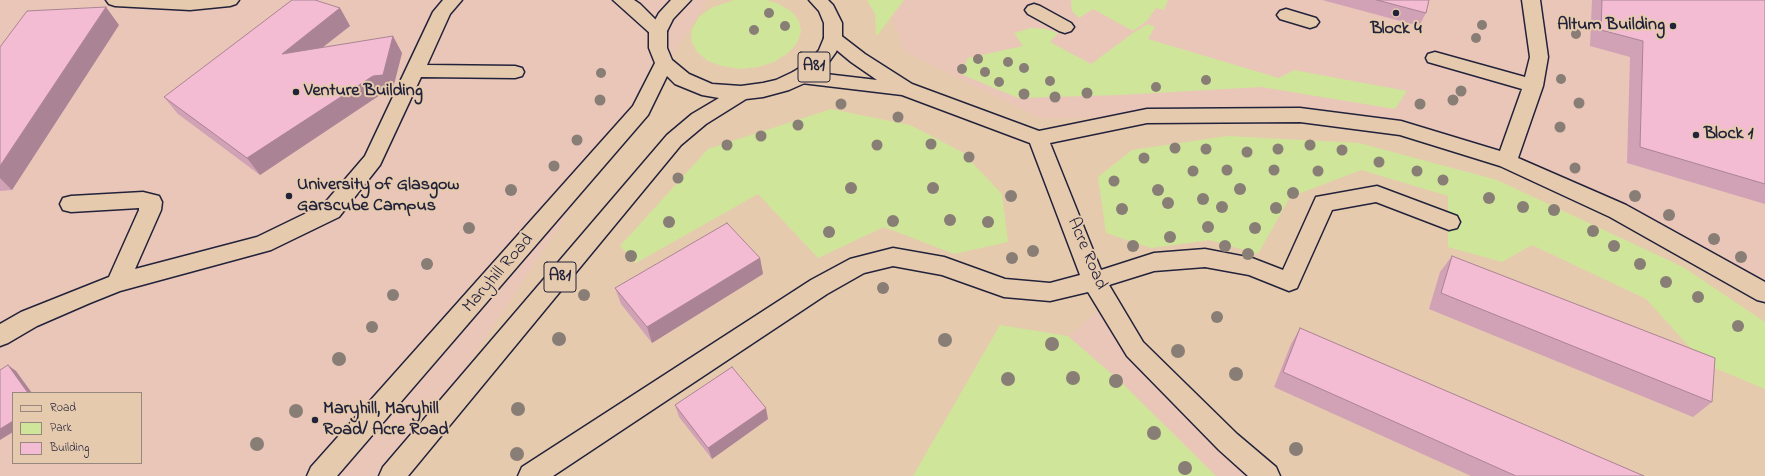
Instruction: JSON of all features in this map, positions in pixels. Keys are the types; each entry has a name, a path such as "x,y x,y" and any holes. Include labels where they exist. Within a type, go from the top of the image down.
{"street":[{"path":"115,0 190,4 230,0"},
{"path":"0,336 36,316 82,296 117,283 263,244 331,211 373,160 442,12 453,0"},
{"path":"622,0 634,8 658,31"},
{"path":"664,63 658,48 658,31 665,17 682,0"},
{"name":"A81","path":"664,63 682,79 709,90 742,93 782,85 800,77 816,66 828,52 833,38 833,23 827,9 818,0"},
{"path":"1507,161 1533,86 1539,57 1531,0"},
{"path":"1289,7 1310,22"},
{"path":"1034,10 1064,27"},
{"path":"833,38 858,58 905,89 1038,138 1148,116 1300,116 1401,128 1507,161 1618,211 1765,293"},
{"path":"1435,58 1533,86"},
{"name":"Maryhill Road","path":"320,476 641,110 664,63"},
{"path":"414,72 515,72"},
{"path":"800,77 905,89"},
{"name":"A81","path":"392,476 674,140 699,119 742,93"},
{"name":"Acre Road","path":"1038,138 1094,281 1135,349 1228,442 1267,476"},
{"path":"531,476 819,287 858,265 893,257 944,266 1004,288 1050,292 1094,281 1154,262 1205,258 1252,267 1289,282 1324,203 1377,194 1449,222"},
{"path":"72,204 144,200 151,202 150,210 117,283"}],"shaded area":[{"name":"University of Glasgow Garscube Campus","path":"0,0 708,0 406,459 413,476 0,476"},
{"path":"885,0 1765,0 1765,294 1486,147 1281,112 1042,119 905,52"},
{"path":"1107,302 1135,349 1267,476 916,476"}],"green space":[{"path":"734,0 767,0 779,4 792,12 799,21 801,32 797,43 788,53 774,62 758,67 740,69 722,66 708,61 697,52 691,41 692,29 699,17 711,8"},
{"path":"867,0 904,0 877,36 875,14"},
{"path":"1071,0 1168,0 1164,10 1156,8 1147,21 1133,31 1093,9 1079,18 1072,11"},
{"path":"1148,24 1155,27 1148,39 1279,78 1294,70 1407,91 1395,109 1261,87 1120,95 1018,98 961,74 968,58 1023,46 1014,33 1031,28 1046,29 1058,33 1050,42 1091,64 1133,33"},
{"path":"831,109 910,125 962,152 1002,194 1008,242 954,254 884,227 818,258 758,194 636,263 620,246 708,149"},
{"path":"1227,136 1359,143 1497,180 1683,267 1765,322 1765,389 1705,364 1646,299 1532,245 1502,262 1448,247 1448,196 1361,170 1290,197 1258,254 1210,240 1151,248 1106,233 1098,177 1132,150"},
{"path":"1000,325 1068,336 1121,382 1216,476 913,476"}],"building":[{"name":"Venture Building","path":"292,0 315,0 340,8 282,54 393,36 383,75 373,76 247,158 164,97"},
{"path":"1377,0 1429,0 1426,13"},
{"path":"1602,0 1765,0 1765,184 1640,147 1643,41 1601,30"},
{"path":"106,7 0,166 0,47 27,11"},
{"path":"727,223 760,258 647,327 615,288"},
{"path":"1452,256 1715,358 1712,402 1441,293"},
{"path":"1300,328 1644,476 1516,476 1283,372"},
{"path":"8,365 27,392 12,392 12,422 0,429 0,370"},
{"path":"732,367 766,408 708,448 675,405"}],"place":[{"name":"Block 4","path":"1396,13"},
{"name":"Altum Building","path":"1673,26"},
{"name":"Venture Building","path":"296,92"},
{"name":"Block 1","path":"1696,135"},
{"name":"University of Glasgow Garscube Campus","path":"289,196"},
{"name":"Maryhill, Maryhill Road/ Acre Road","path":"315,420"}]}
